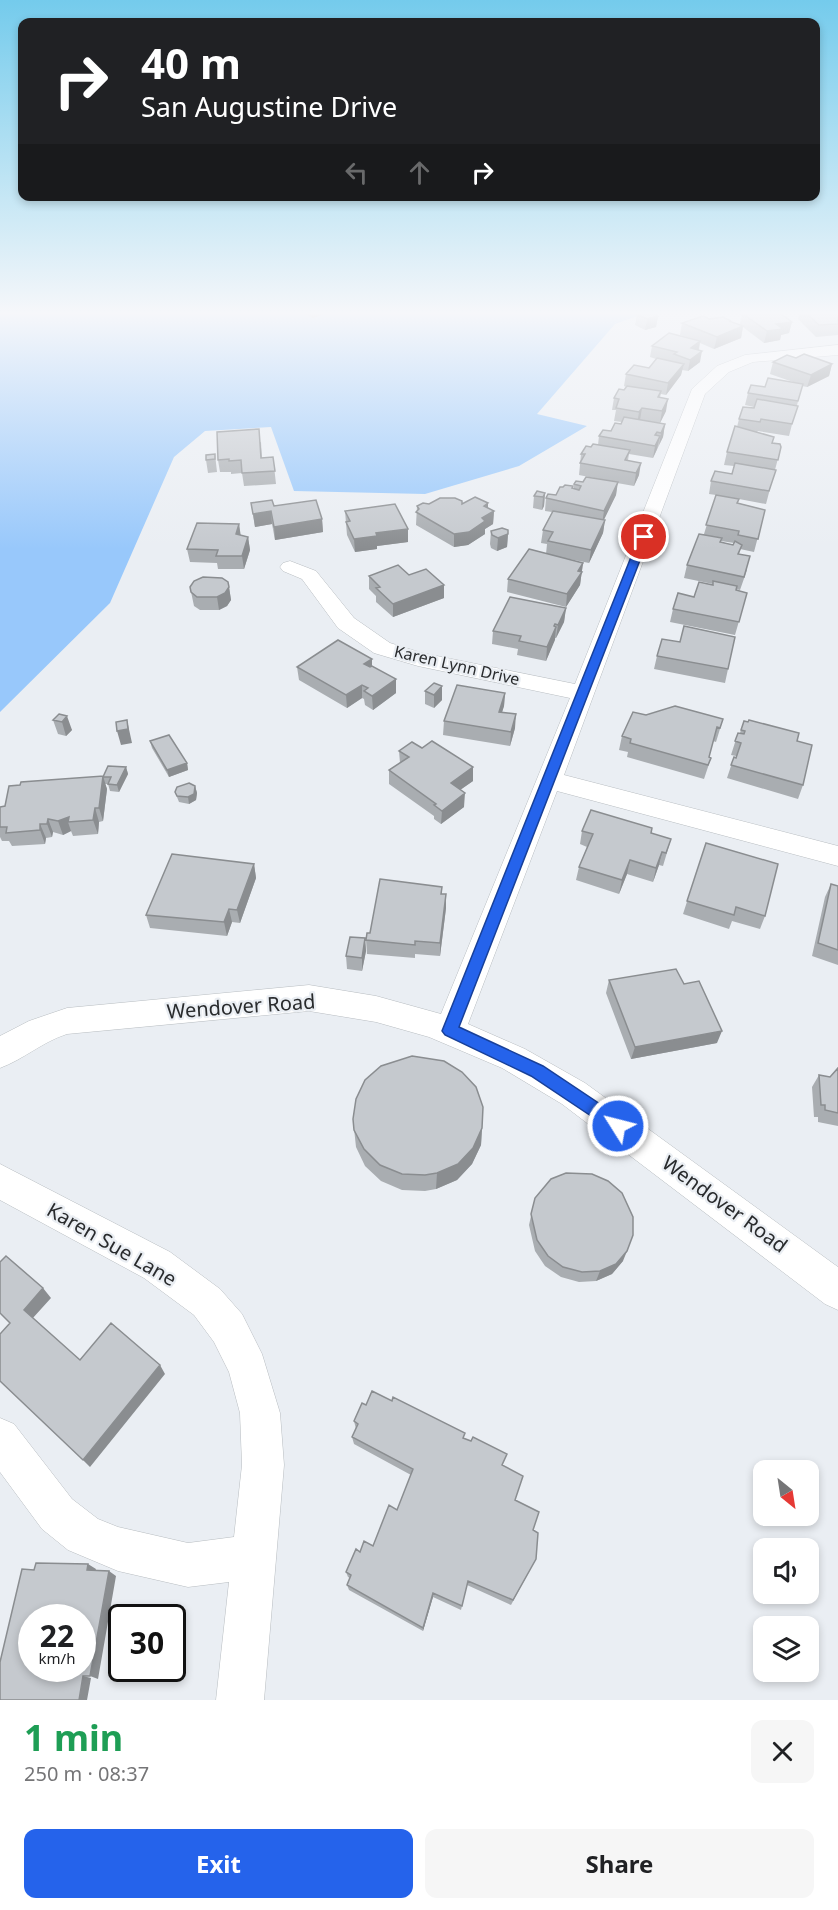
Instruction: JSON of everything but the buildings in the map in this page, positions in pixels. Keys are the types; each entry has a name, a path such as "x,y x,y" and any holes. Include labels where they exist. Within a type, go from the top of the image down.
{"street":[{"path":"450,1031 550,780 700,390"},
{"name":"Karen Lynn Drive","path":"290,567 309,575 346,623 382,648 418,659 583,693"},
{"path":"550,780 838,856"},
{"name":"Wendover Road","path":"0,1054 17,1040 42,1028 67,1020 266,1001 317,999 355,1004 405,1016 450,1031 537,1071 582,1099 784,1247 838,1291"},
{"name":"Karen Sue Lane","path":"0,1181 157,1265 207,1302 228,1328 248,1368 260,1413 263,1465 240,1700"},
{"path":"0,1438 57,1514 83,1535 118,1549 188,1565 254,1557"}],"shaded area":[{"path":"0,390 558,390 537,414 587,426 519,466 425,494 294,491 271,427 205,431 174,457 110,603 0,712"}],"route":[{"path":"618,1126 582,1099 537,1071 450,1031 644,537"}]}
